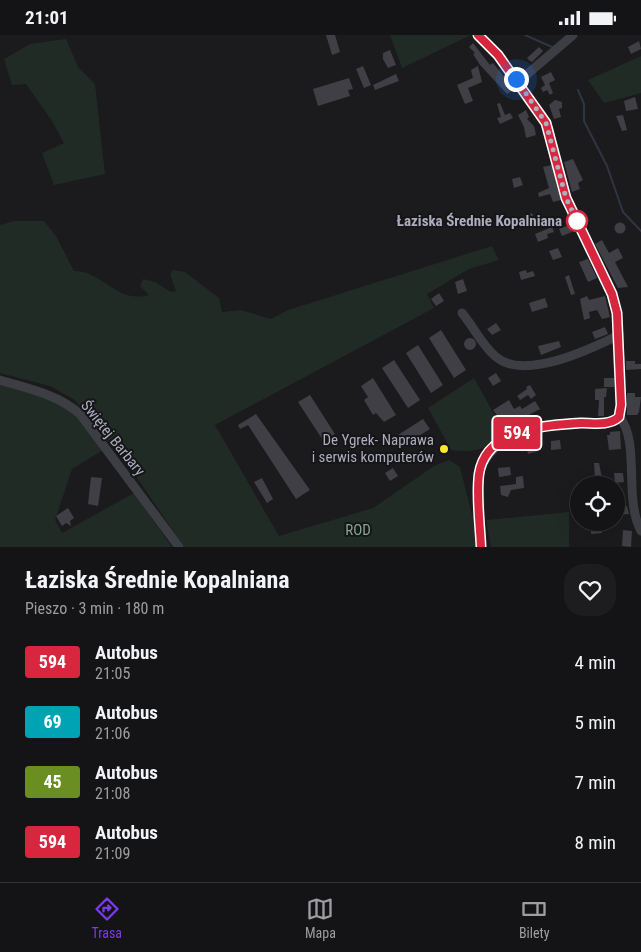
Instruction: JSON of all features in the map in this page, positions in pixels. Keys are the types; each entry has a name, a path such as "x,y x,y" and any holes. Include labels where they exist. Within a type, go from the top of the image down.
{"street":[{"path":"478,35 498,55 546,123 566,198 612,294 617,313 619,335 621,405 619,417 609,423 545,425 530,428 518,432 496,446 483,463 479,473 481,547"},
{"path":"518,82 573,35"},
{"path":"462,313 496,357 517,364 545,364 564,359 582,353 619,335"},
{"name":"Świętej Barbary","path":"0,380 54,396 80,414 179,547"},
{"path":"619,417 627,423 635,449 634,519 641,531"}],"green space":[{"path":"390,35 471,35 402,68"},
{"path":"66,39 78,67 95,84 105,174 54,185 42,153 64,143 52,121 26,84 12,85 4,59 30,44"},
{"path":"641,56 641,93 604,103 588,80"},
{"name":"ROD","path":"14,221 44,221 56,236 74,271 94,276 128,295 138,297 149,295 140,286 143,279 155,282 171,292 176,291 170,274 173,270 185,272 219,298 222,312 241,310 271,319 288,310 492,246 499,260 469,269 427,294 434,308 215,425 279,536 373,508 434,466 449,460 460,467 475,527 475,547 184,547 138,479 75,400 50,386 0,373 0,225"},
{"path":"474,378 504,432 480,449 468,451 451,450 428,408"},
{"path":"0,383 70,408 103,450 72,469 55,520 62,533 134,493 172,547 0,547"},
{"path":"569,512 569,547 491,547 486,520"}],"building":[{"path":"326,35 335,35 340,52 332,55"},
{"path":"639,41 641,49 631,54 628,47"},
{"path":"473,43 490,65 493,63 514,89 507,94 480,65 473,54 475,53 469,47"},
{"path":"539,47 543,51 532,62 530,61 527,58"},
{"path":"390,50 396,65 388,68 383,59 383,53"},
{"path":"363,66 371,85 364,88 356,69"},
{"path":"478,66 482,82 468,88 473,101 465,104 457,85 473,78 471,70"},
{"path":"551,72 555,80 549,83 553,93 550,95 547,90 543,92 541,88 545,85 541,77"},
{"path":"396,74 399,81 375,90 373,85"},
{"path":"349,78 353,89 348,90 350,96 318,106 313,89"},
{"path":"635,97 638,109 626,111 624,101"},
{"path":"555,100 562,102 562,108 559,109 561,117 554,119 549,105"},
{"path":"500,103 505,115 510,113 513,118 500,124 497,118 501,117 497,104"},
{"path":"526,110 529,117 527,119 534,126 536,135 526,138 524,127 518,115"},
{"path":"623,115 627,130 622,131 616,116"},
{"path":"573,159 583,180 578,183 580,189 572,192 564,162"},
{"path":"552,165 561,200 553,202 550,194 539,197 538,193 549,188 543,167"},
{"path":"520,177 523,185 514,188 512,179"},
{"path":"532,213 535,221 523,225 520,217"},
{"path":"618,223 622,223 625,228 624,232 618,233 615,230 615,226"},
{"path":"569,225 572,232 562,236 559,229"},
{"path":"552,227 554,232 547,234 548,238 538,242 535,234"},
{"path":"602,240 609,253 618,248 623,258 615,262 628,287 618,288 595,244"},
{"path":"558,248 562,257 553,260 549,251"},
{"path":"588,259 597,278 588,282 579,262"},
{"path":"526,270 527,273 533,271 535,276 521,280 519,272"},
{"path":"569,275 575,294 571,295 565,277"},
{"path":"463,279 467,291 458,294 455,282"},
{"path":"439,293 444,301 436,306 431,299"},
{"path":"587,296 589,300 605,296 610,317 602,319 597,310 589,312 590,318 584,320 580,299"},
{"path":"545,298 548,307 532,312 529,303"},
{"path":"496,323 501,330 492,335 487,329"},
{"path":"605,327 608,334 595,339 592,332"},
{"path":"441,330 466,370 454,378 429,338"},
{"path":"470,338 476,344 470,350 464,344"},
{"path":"559,341 561,347 541,355 538,346"},
{"path":"418,345 443,385 431,393 406,353"},
{"path":"394,360 420,400 408,408 382,368"},
{"path":"626,361 635,361 635,364 641,364 641,369 626,370"},
{"path":"496,373 501,381 493,386 488,378"},
{"path":"373,378 396,415 384,422 376,413 373,415 364,400 368,397 361,386"},
{"path":"604,378 614,378 614,387 604,387"},
{"path":"530,385 536,395 531,399 528,395 520,400 517,396"},
{"path":"607,388 606,397 604,397 604,416 598,416 599,400 595,400 595,389"},
{"path":"627,393 635,393 635,397 641,397 637,415 627,415"},
{"path":"310,395 335,434 324,442 298,402"},
{"path":"509,400 514,409 520,406 522,409 535,401 540,409 506,427 493,410"},
{"path":"256,414 310,490 296,499 248,425 240,429 238,425"},
{"path":"423,419 430,429 404,445 398,435"},
{"path":"620,431 621,449 609,450 607,435 610,435 610,432"},
{"path":"536,440 538,451 528,454 526,444"},
{"path":"560,440 561,449 551,450 551,441"},
{"path":"594,463 599,463 602,476 595,476"},
{"path":"510,467 511,475 499,477 498,468"},
{"path":"393,468 398,476 390,481 385,473"},
{"path":"614,473 623,473 623,476 614,476"},
{"path":"523,476 524,488 511,490 508,497 501,495 500,486 516,484 516,477"},
{"path":"91,477 102,478 98,506 88,504"},
{"path":"262,478 273,499 267,503 254,482"},
{"path":"625,506 627,506 629,514 625,514"},
{"path":"68,508 74,518 70,521 71,526 66,523 62,526 56,516"},
{"path":"591,531 602,531 602,533 591,534"},
{"path":"623,531 632,531 631,547 622,546"}],"waterway":[{"path":"525,35 552,47"},
{"path":"578,90 584,104 584,121 607,166 623,212 641,231"}],"bus line":[{"name":"594","path":"478,35 498,55 516,79 542,115 549,130 566,198 612,294 617,313 621,405 619,417 609,423 545,425 530,428 518,432 496,446 483,463 479,473 478,495 481,547"}],"place":[{"name":"Łaziska Średnie Kopalniana","path":"577,221"},
{"name":"De Ygrek- Naprawa i serwis komputerów","path":"444,449"}],"route":[{"path":"516,79 546,123 566,198 577,221"}]}
